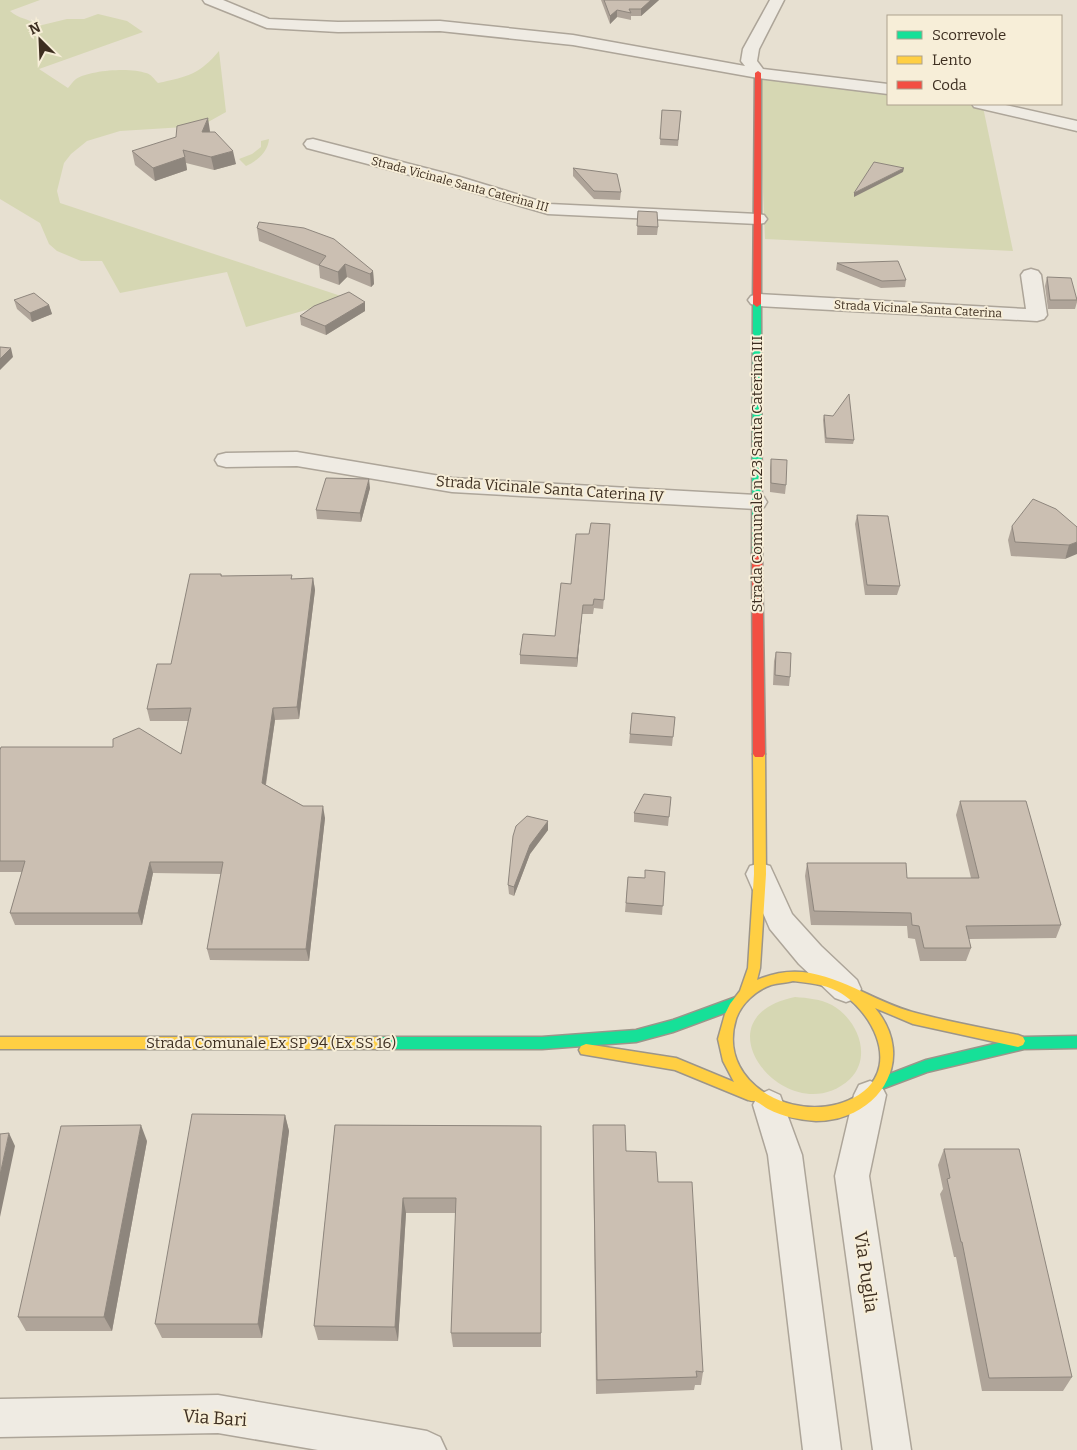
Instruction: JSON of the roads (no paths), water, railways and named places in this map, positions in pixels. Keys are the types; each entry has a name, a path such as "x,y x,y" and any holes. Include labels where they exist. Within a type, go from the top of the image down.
{"street":[{"path":"210,0 268,23 338,27 449,27 573,40 758,73 887,89"},
{"path":"758,73 749,61 751,49 777,0"},
{"name":"Strada Comunale n.23 Santa Caterina III","path":"746,994 754,968 760,874 756,502 758,73"},
{"path":"984,105 1077,126"},
{"name":"Strada Vicinale Santa Caterina III","path":"313,144 454,181 548,209 758,219"},
{"name":"Strada Vicinale Santa Caterina","path":"758,300 1037,315 1031,276"},
{"name":"Strada Vicinale Santa Caterina IV","path":"226,460 297,459 452,484 756,502"},
{"path":"760,874 780,921 810,955 868,1007 880,1025 887,1045 886,1065 875,1090"},
{"path":"1024,1043 913,1018 820,979 793,976 767,981 746,994 736,1003 728,1021 725,1041 730,1062 741,1081 764,1101 796,1114 824,1116 850,1109 875,1090 926,1066 1024,1043 1077,1042"},
{"name":"Strada Comunale Ex SP 94 (Ex SS 16)","path":"0,1042 542,1043 636,1036 673,1026 736,1003"},
{"name":"Strada Comunale Ex SP 94 (Ex SS 16)","path":"542,1043 676,1064 764,1101"},
{"name":"Via Puglia","path":"875,1090 852,1176 892,1450"},
{"path":"764,1101 786,1155 822,1450"},
{"name":"Via Bari","path":"0,1418 218,1414 427,1450"}]}
